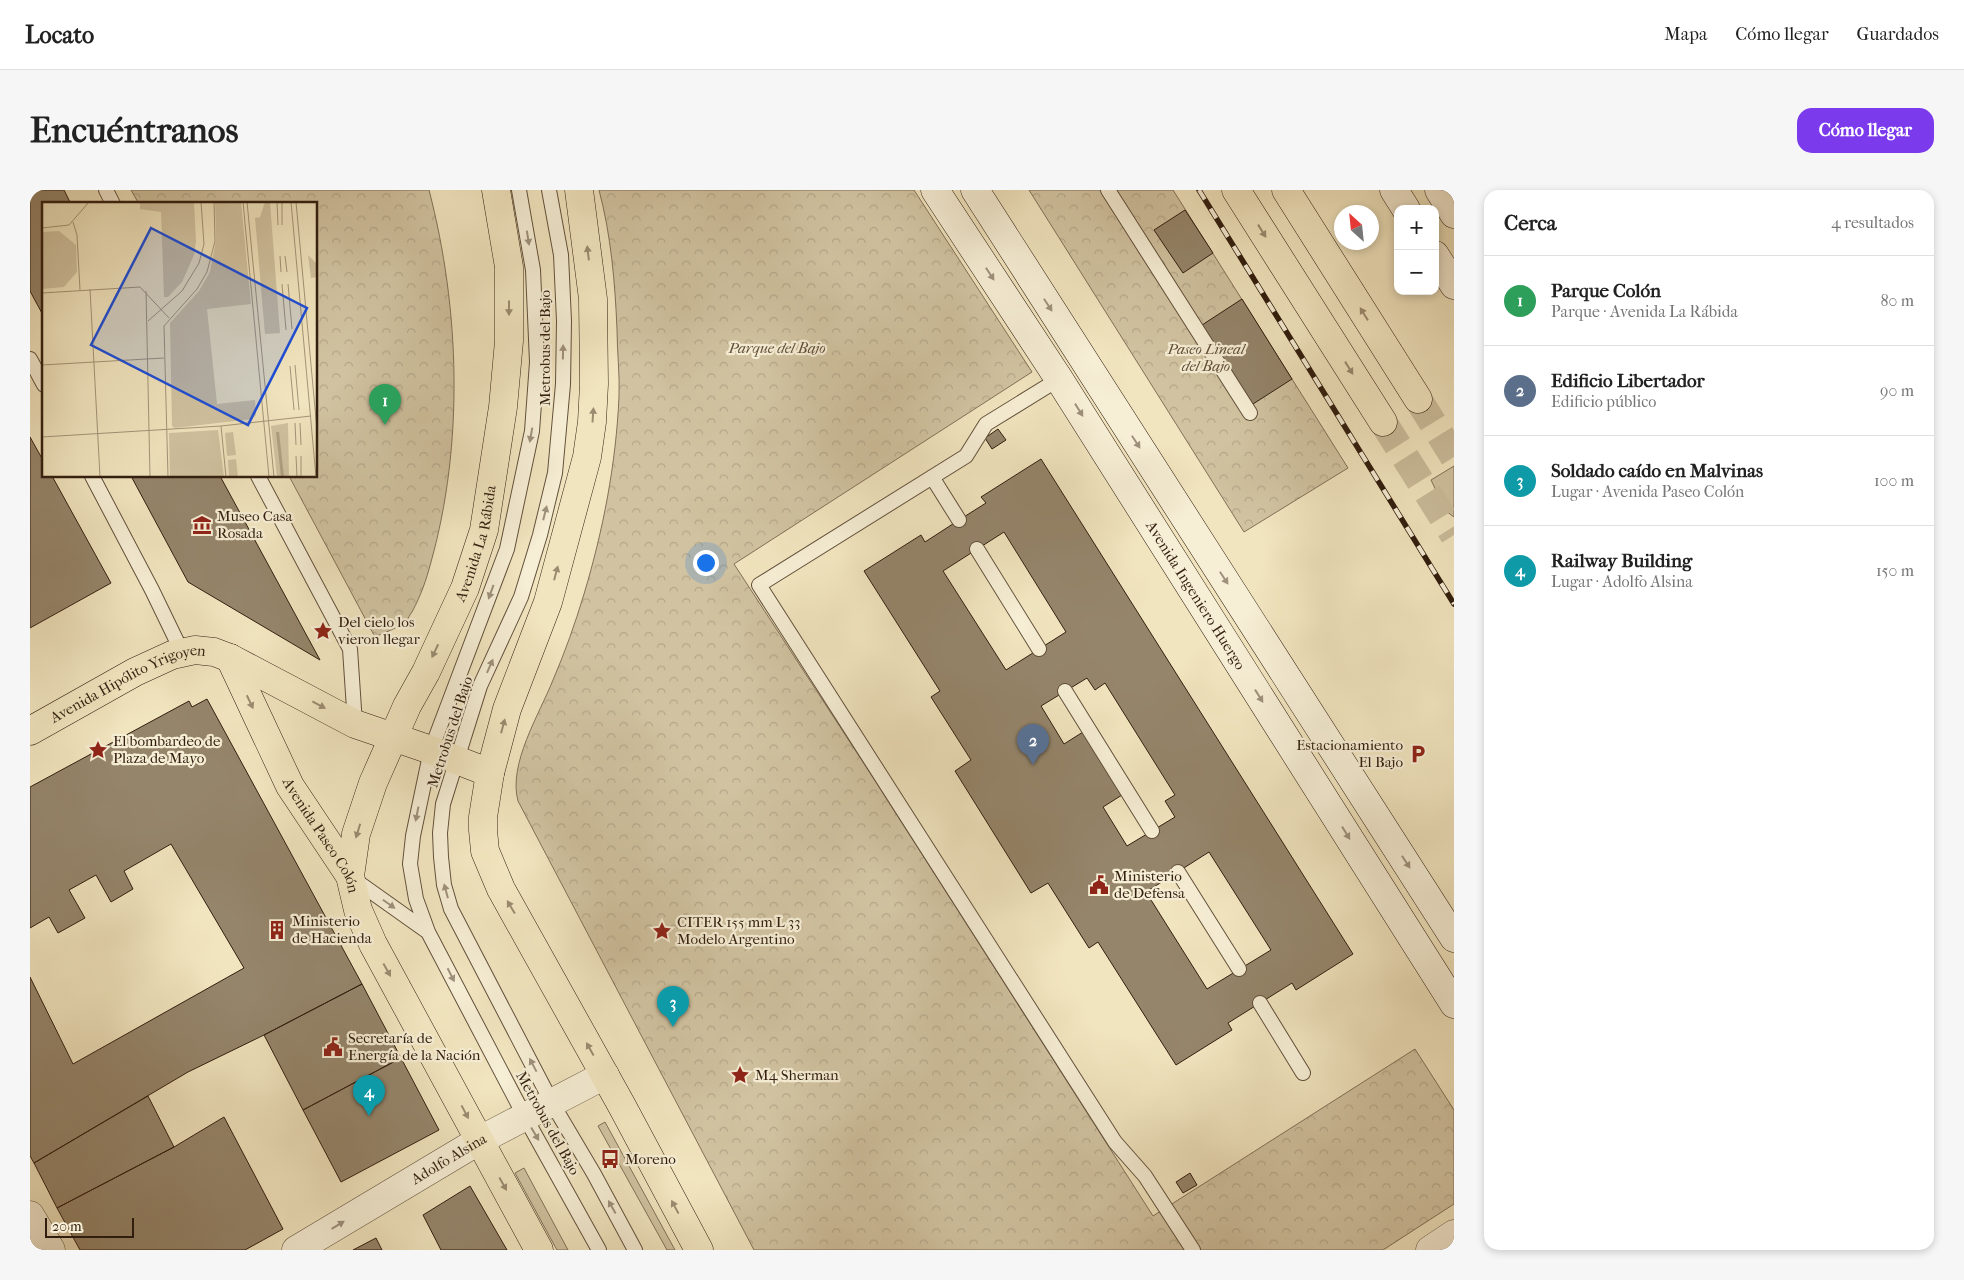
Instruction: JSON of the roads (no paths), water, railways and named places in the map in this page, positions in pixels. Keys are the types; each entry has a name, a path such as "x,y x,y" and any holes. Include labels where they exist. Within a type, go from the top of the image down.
{"main road":[{"name":"Avenida La Rábida","path":"350,876 356,834 366,802 392,736 465,588 484,530 503,407 509,341 509,267 496,190"},
{"path":"579,190 593,299 594,384 592,422 587,457 548,602 507,709 490,773 483,817 485,851 494,875 605,1075 698,1250"},
{"name":"Avenida Ingeniero Huergo","path":"935,190 1059,379 1454,1004"},
{"path":"975,190 1454,938"},
{"path":"1236,190 1383,422"},
{"path":"1286,190 1418,400"},
{"path":"1394,190 1403,205"},
{"path":"1439,190 1454,214"},
{"path":"1439,261 1454,285"},
{"name":"Avenida Hipólito Yrigoyen","path":"30,731 135,672 172,655 195,650 214,652 230,658 355,724 490,773"},
{"name":"Avenida Paseo Colón","path":"230,658 290,786 350,876 358,910 373,944 539,1250"},
{"name":"Adolfo Alsina","path":"296,1250 480,1140 605,1075"},
{"path":"30,1215 50,1250"},
{"path":"1430,1250 1454,1234"}],"lane":[{"path":"106,190 112,202"},
{"name":"Metrobus del Bajo","path":"519,190 534,279 537,362 532,431 506,549 430,750 413,836 410,864 416,899 428,932 525,1117 599,1250"},
{"name":"Metrobus del Bajo","path":"549,190 561,255 564,320 563,384 555,473 540,535 521,597 480,686 443,804 440,833 444,885 451,909 552,1103 594,1174 635,1250"},
{"path":"1108,190 1250,413"},
{"path":"30,359 42,381"},
{"path":"1059,379 986,424 966,456 759,585 1115,1142 1145,1176 1193,1250"},
{"path":"932,477 959,520"},
{"path":"93,478 152,590 182,652"},
{"path":"259,478 350,649 355,724"},
{"path":"977,549 1039,649"},
{"path":"1065,691 1152,831"},
{"path":"1178,872 1239,969"},
{"name":"Metrobus del Bajo","path":"350,876 428,932"},
{"path":"1260,1003 1303,1073"}],"tunnel":[{"path":"1418,399 1454,457"},
{"path":"1383,422 1454,535"}],"railway":[{"path":"1199,190 1454,604"}],"place":[{"name":"Parque Colón","path":"385,425"},
{"name":"Museo Casa Rosada","path":"202,525"},
{"name":"Del cielo los vieron llegar","path":"323,631"},
{"name":"El bombardeo de Plaza de Mayo","path":"98,750"},
{"name":"Estacionamiento El Bajo","path":"1418,754"},
{"name":"Edificio Libertador","path":"1033,765"},
{"name":"Ministerio de Defensa","path":"1099,885"},
{"name":"Ministerio de Hacienda","path":"277,930"},
{"name":"CITER 155 mm L 33 Modelo Argentino","path":"662,931"},
{"name":"Soldado caído en Malvinas","path":"673,1027"},
{"name":"Secretaría de Energía de la Nación","path":"333,1047"},
{"name":"M4 Sherman","path":"740,1075"},
{"name":"Railway Building","path":"369,1116"},
{"name":"Moreno","path":"610,1159"}],"park label":[{"name":"Parque del Bajo","path":"777,348"},
{"name":"Paseo Lineal del Bajo","path":"1206,358"}]}
